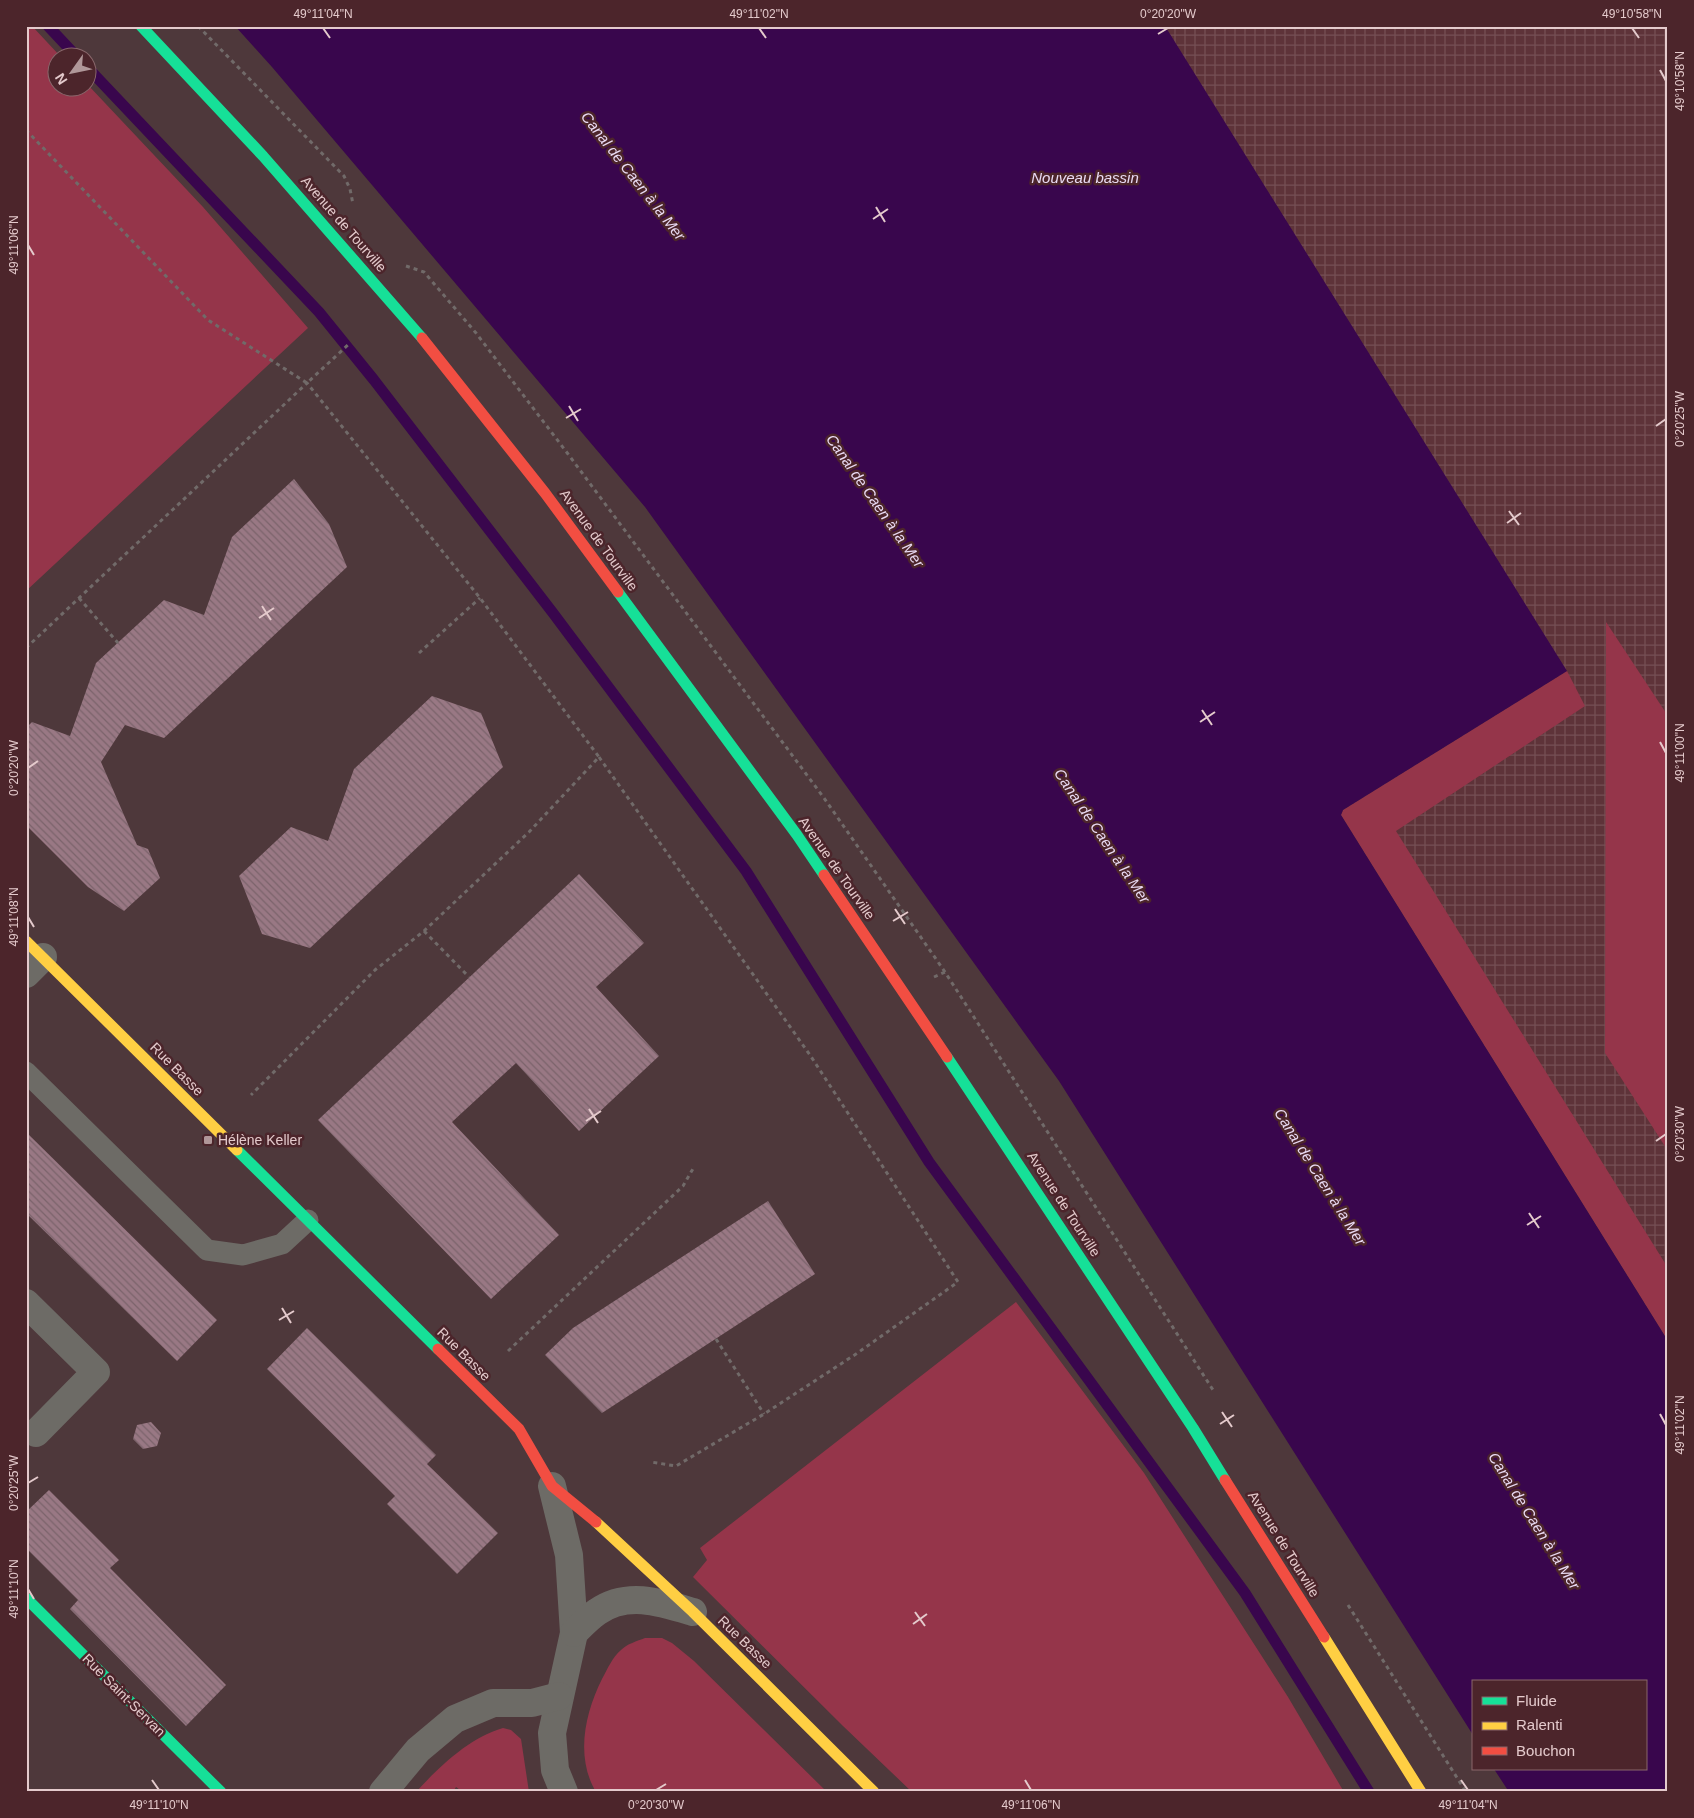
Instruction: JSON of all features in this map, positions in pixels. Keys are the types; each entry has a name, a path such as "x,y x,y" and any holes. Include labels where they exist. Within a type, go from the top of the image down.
{"street":[{"name":"Avenue de Tourville","path":"141,26 264,156 422,338 546,493 797,835 995,1128 1193,1428 1421,1792"},
{"name":"Rue Basse","path":"32,958 308,1220 519,1429 552,1486 607,1531 693,1612 853,1769 874,1792"},
{"path":"26,1303 96,1372 30,1432"},
{"path":"552,1486 569,1555 574,1633 552,1733 555,1770 564,1792"},
{"name":"Rue Saint-Servan","path":"26,1598 221,1792"},
{"path":"574,1633 597,1612 626,1599 662,1602 693,1612"},
{"path":"383,1792 418,1750 456,1719 493,1703 532,1703 559,1696"}],"lane":[{"path":"26,1072 207,1250 244,1255 282,1244 308,1220"}],"path":[{"path":"198,26 344,176 350,189"},
{"path":"26,130 208,320 308,383 480,598 599,757 810,1055 958,1282 856,1354 764,1414 676,1466 651,1462"},
{"path":"424,272 476,333 824,798 945,972 1137,1270"},
{"path":"26,648 350,343"},
{"path":"80,598 118,643"},
{"path":"419,653 480,598"},
{"path":"251,1095 375,970 424,931 529,832 599,757"},
{"path":"424,931 469,977"},
{"path":"508,1351 683,1186 694,1167"},
{"path":"716,1339 764,1414"}],"shaded area":[{"path":"26,26 32,26 53,48 48,48 48,98 98,98 98,96 203,207 308,328 26,591"},
{"path":"787,26 1668,26 1668,1341 1341,815"},
{"path":"1606,622 1668,716 1668,1151 1605,1053"},
{"path":"1567,671 1585,706 1396,831 1668,1268 1668,1341 1341,815 1343,810"},
{"path":"1016,1302 1144,1473 1288,1697 1344,1792 912,1792 693,1577 707,1560 700,1548"},
{"path":"645,1638 662,1638 672,1643 694,1661 827,1792 596,1792 586,1764 584,1750 587,1720 591,1706 602,1679 615,1656 626,1646"},
{"path":"503,1728 511,1730 521,1739 529,1792 463,1792 456,1787 453,1792 416,1792 456,1754 478,1739"}],"water":[{"path":"235,26 1165,26 1567,671 1343,810 1341,815 1668,1341 1668,1792 1509,1792 1495,1770 1646,1770 1646,1680 1472,1680 1472,1733 1059,1081 645,507 272,67"}],"building":[{"path":"294,479 329,524 347,567 164,738 125,725 101,762 137,845 148,849 160,878 124,911 88,887 26,825 26,728 32,722 70,736 96,663 164,600 204,615 232,537"},
{"path":"432,696 481,713 503,767 310,948 262,934 239,876 291,827 328,841 354,769"},
{"path":"579,874 644,943 596,987 659,1056 579,1131 516,1063 452,1122 559,1235 491,1299 318,1120"},
{"path":"26,1132 217,1320 177,1361 26,1213"},
{"path":"768,1201 815,1274 602,1413 545,1355 573,1328"},
{"path":"307,1328 436,1455 427,1464 498,1533 457,1574 387,1504 395,1496 267,1369"},
{"path":"151,1422 161,1433 157,1446 143,1449 133,1439 137,1425"},
{"path":"49,1490 119,1560 110,1568 226,1685 186,1726 70,1609 78,1600 26,1548 26,1512"}],"waterway":[{"path":"48,26 69,48"},
{"path":"98,79 319,312 374,380 553,613 746,871 929,1162 1245,1593 1369,1792"}],"traffic: fast":[{"path":"141,26 263,156 422,338"},
{"path":"618,592 797,835 824,875"},
{"path":"947,1057 1193,1428 1225,1480"},
{"path":"237,1150 438,1349"},
{"path":"26,1598 221,1792"}],"traffic: slow":[{"path":"26,941 237,1150"},
{"path":"596,1522 693,1612 874,1792"},
{"path":"1324,1637 1421,1792"}],"traffic: jam":[{"path":"422,338 545,493 618,592"},
{"path":"824,875 947,1057"},
{"path":"438,1349 519,1429 552,1486 596,1522"},
{"path":"1225,1480 1324,1637"}],"place":[{"name":"Hélène Keller","path":"208,1140"}],"water label":[{"name":"Canal de Caen à la Mer","path":"633,176"},
{"name":"Nouveau bassin","path":"1085,178"},
{"name":"Canal de Caen à la Mer","path":"875,501"},
{"name":"Canal de Caen à la Mer","path":"1102,836"},
{"name":"Canal de Caen à la Mer","path":"1320,1177"},
{"name":"Canal de Caen à la Mer","path":"1534,1521"}]}
